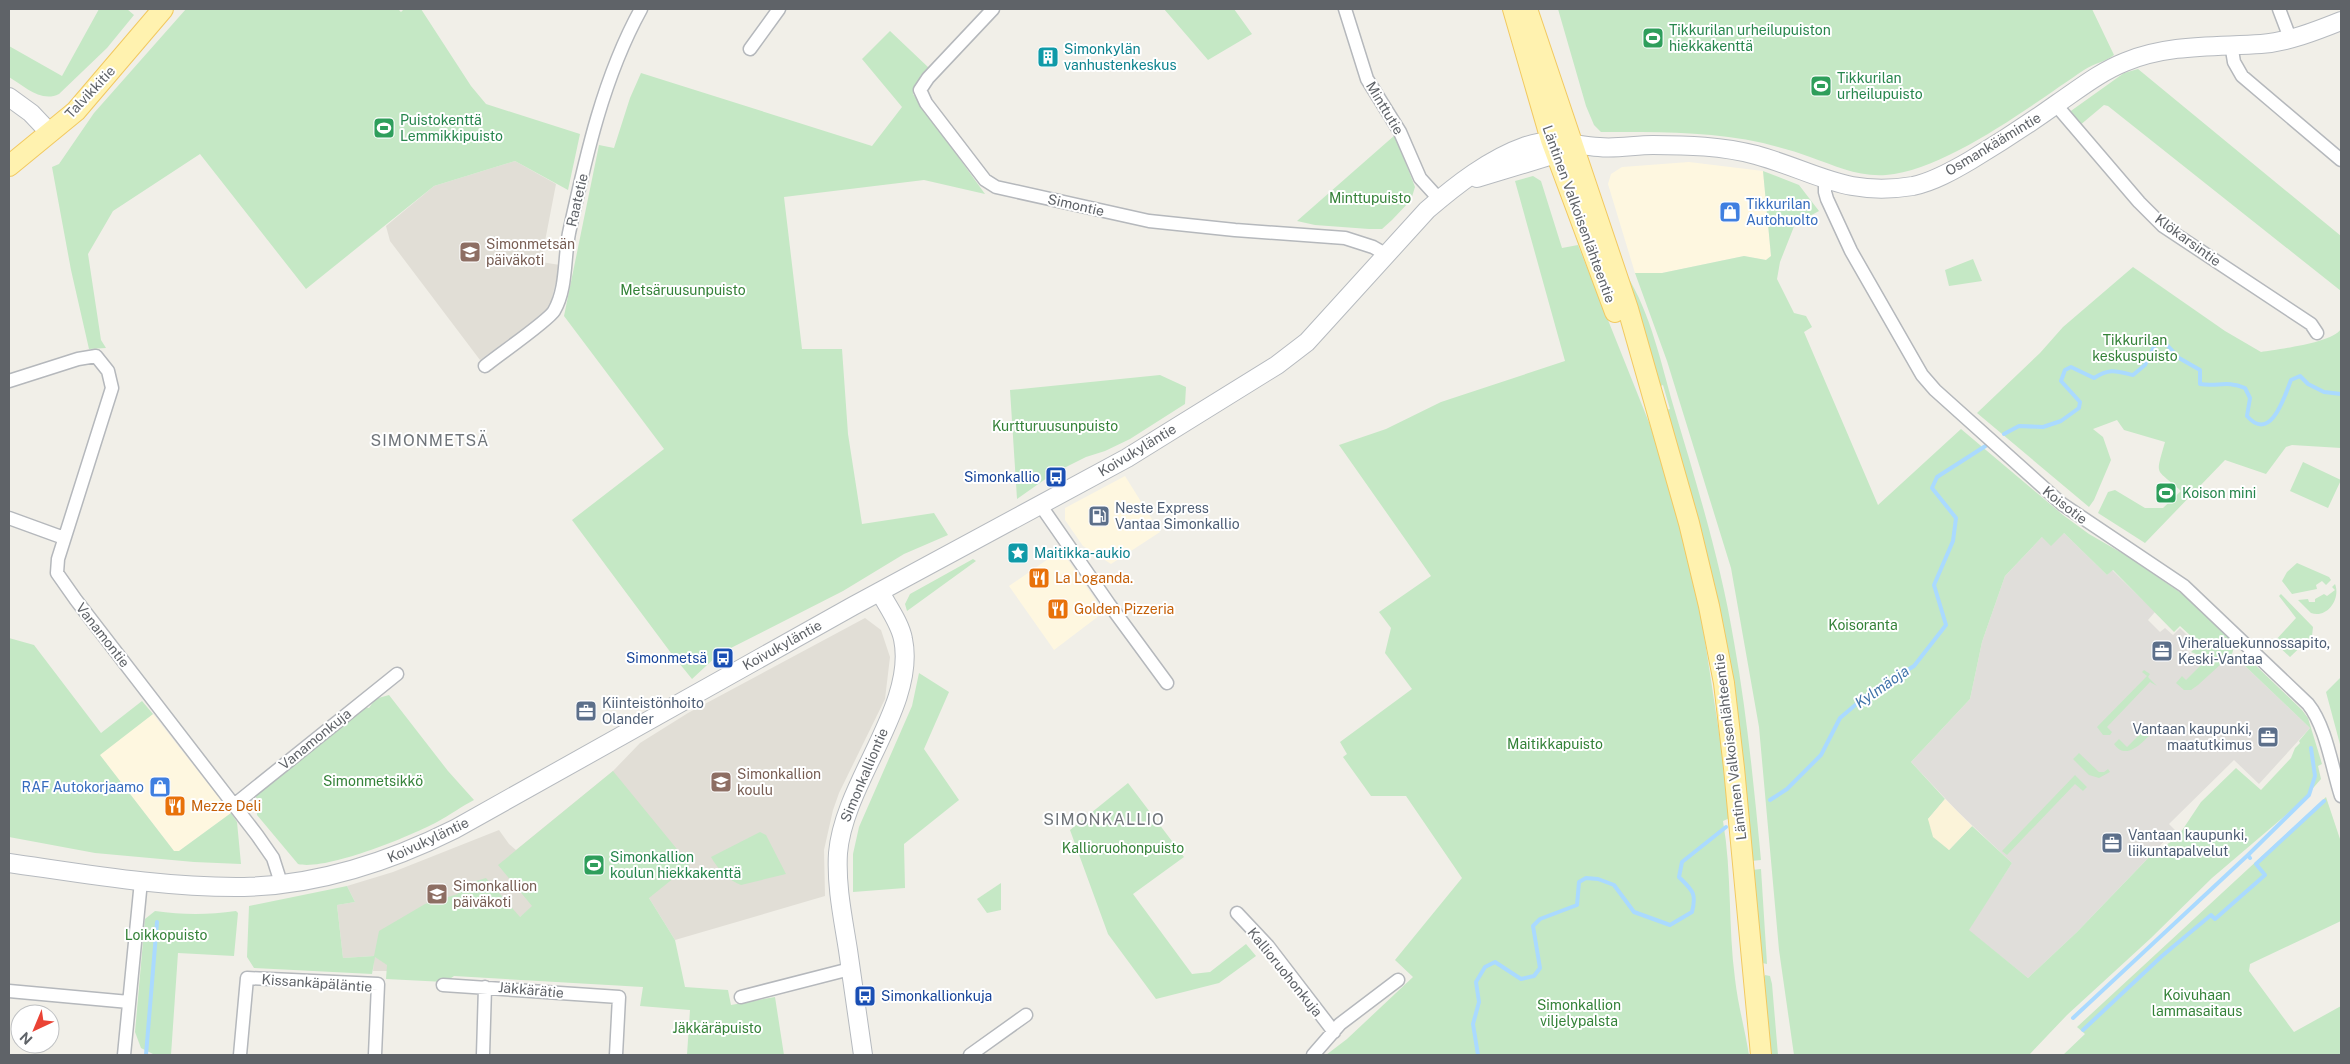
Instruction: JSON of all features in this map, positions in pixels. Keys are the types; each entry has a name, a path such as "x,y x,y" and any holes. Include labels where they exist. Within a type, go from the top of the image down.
{"main road":[{"name":"Talvikkitie","path":"9,166 80,106 163,9"},
{"name":"Läntinen Valkoisenlähteentie","path":"1513,9 1553,147 1620,325 1658,415"},
{"name":"Läntinen Valkoisenlähteentie","path":"1527,9 1628,309 1710,606 1724,683 1738,807 1761,1055"},
{"name":"Osmankäämintie","path":"1573,144 1600,148 1652,145 1724,149 1778,162 1826,180 1868,189 1916,185 1963,165 2097,76 2144,55 2169,50 2231,44 2263,44 2316,31 2341,21"},
{"path":"9,97 31,113 50,133"},
{"name":"Koivukyläntie","path":"9,863 141,881 244,886 281,884 350,871 416,848 455,829 880,592 1127,458 1293,354 1307,342 1439,199 1495,160 1526,146 1553,147 1573,144"},
{"name":"Simonkalliontie","path":"863,1055 838,887 840,834 847,811 891,712 905,671 903,637 880,592"}],"street":[{"name":"Raatetie","path":"485,366 553,312 561,289 568,236 593,131 613,68 641,9"},
{"path":"750,49 779,9"},
{"name":"Simontie","path":"993,9 928,78 920,90 926,103 985,180 996,187 1027,192 1049,200 1149,221 1235,230 1345,238 1373,247 1387,254"},
{"name":"Minttutie","path":"1345,9 1367,79 1400,132 1420,178 1439,199"},
{"path":"2279,9 2290,38"},
{"path":"2231,44 2234,62 2242,76 2341,160"},
{"name":"Klökarsintie","path":"2056,105 2139,202 2163,226 2311,324 2317,334"},
{"name":"Koisotie","path":"1826,180 1825,192 1827,199 1852,251 1913,361 1935,390 2062,504 2184,586 2308,704 2320,728 2341,796"},
{"name":"Vanamontie","path":"9,381 78,359 96,356 108,371 112,388 56,567 60,579 234,804 272,858 281,884"},
{"path":"1040,506 1108,604 1167,683"},
{"path":"9,518 64,538"},
{"name":"Vanamonkuja","path":"234,804 397,674"},
{"path":"124,1055 141,881"},
{"name":"Kallioruohonkuja","path":"1237,913 1265,942 1334,1032"},
{"path":"741,997 850,969"},
{"name":"Kissankäpäläntie","path":"240,1055 246,978 378,984 374,1055"},
{"path":"1313,1055 1340,1024 1398,980"},
{"name":"Jäkkärätie","path":"443,985 619,997 616,1055"},
{"path":"483,1055 485,987"},
{"path":"9,991 128,1002"},
{"path":"970,1055 1026,1014"}],"shaded area":[{"name":"Simonmetsän päiväkoti","path":"515,161 556,184 541,262 560,265 549,310 480,360 390,241 386,226 434,186"},
{"path":"1689,162 1763,171 1771,256 1766,260 1744,256 1662,273 1635,273 1608,184 1611,174 1622,167"},
{"path":"1125,476 1160,532 1111,564 1083,546 1065,520 1065,508"},
{"path":"2064,533 2107,575 2112,570 2155,612 2148,620 2160,632 2165,628 2173,635 2180,628 2189,637 2182,645 2201,664 2222,644 2310,728 2259,784 2234,760 2169,824 2175,830 2077,932 2028,978 1968,930 2012,863 1957,811 1911,762 1970,699 1982,642 2005,576 2042,537"},
{"path":"1061,550 1104,612 1054,650 1009,586"},
{"name":"Simonkallion koulu","path":"865,618 881,630 890,657 885,699 839,793 833,810 824,850 825,896 675,940 649,898 532,907 475,955 408,966 388,965 387,971 373,971 374,956 343,958 337,905 355,902 347,886 393,872 499,830 516,850 613,771 640,743 688,713"},
{"path":"153,714 231,813 179,851 174,851 99,754"}],"green space":[{"path":"99,9 127,9 134,15 107,48 59,94 52,96 39,95 9,77 9,46 62,76"},
{"path":"186,9 398,9 401,12 404,9 421,9 471,86 486,104 580,134 568,190 515,161 434,186 306,289 200,154 113,211 88,254 101,340 106,348 89,349 71,270 52,167 59,164 94,113"},
{"path":"1164,9 1234,9 1252,34 1208,60"},
{"name":"Tikkurilan urheilupuisto","path":"1558,9 2092,9 2114,55 2088,68 2015,117 1962,149 1910,170 1876,175 1847,170 1792,151 1743,139 1682,133 1601,132 1594,125 1586,106"},
{"name":"Metsäruusunpuisto","path":"890,31 929,68 921,75 913,94 985,194 924,180 784,197 802,349 842,349 848,434 862,524 934,513 948,535 904,554 843,591 719,654 692,679 572,520 664,449 564,316 599,145 614,148 630,98 641,73 872,146 902,107 862,59"},
{"path":"2138,69 2341,236 2341,291 2108,106 2104,105 2079,126 2068,113 2124,73"},
{"name":"Minttupuisto","path":"1395,135 1415,187 1411,200 1382,229 1315,225 1297,221"},
{"name":"Koisoranta","path":"1763,171 1799,185 1819,211 1795,224 1780,262 1777,279 1794,313 1806,316 1812,327 1804,332 1878,505 1961,429 2063,515 2194,602 2235,644 2232,654 2198,685 2191,690 2184,690 2176,683 2182,676 2186,680 2217,649 2201,661 2196,654 2191,652 2196,647 2189,640 2192,637 2180,626 2174,632 2113,570 2107,575 2064,533 2051,546 2042,537 2005,576 1982,642 1970,699 1911,762 1945,799 1928,819 1949,850 1972,826 2012,863 1969,930 2028,978 2077,932 2153,853 2177,838 2201,802 2236,768 2261,790 2291,758 2295,748 2300,743 2299,741 2310,728 2243,664 2249,659 2308,718 2322,764 2318,766 2321,779 2300,803 2212,878 2151,938 2067,1015 2029,1055 1794,1055 1779,950 1759,727 1731,568 1667,361 1635,273 1662,273 1744,256 1766,260 1771,256"},
{"name":"Maitikkapuisto","path":"1533,176 1541,181 1562,248 1578,245 1650,425 1673,499 1701,615 1732,817 1723,821 1728,860 1731,940 1735,979 1749,1055 1326,1055 1347,1039 1413,977 1395,960 1462,878 1406,796 1371,796 1343,757 1347,754 1340,742 1412,689 1385,653 1391,628 1379,612 1431,576 1339,445 1386,429 1441,402 1565,361 1515,181"},
{"path":"1973,259 1982,281 1949,286 1945,270"},
{"name":"Tikkurilan keskuspuisto","path":"2133,267 2225,331 2261,352 2316,342 2336,334 2341,329 2341,448 2292,445 2286,447 2266,474 2225,460 2145,543 2098,513 2108,492 2115,490 2145,508 2163,508 2181,491 2160,471 2160,461 2165,442 2124,430 2117,420 2093,429 2103,437 2111,460 2094,500 2089,507 1977,413 2040,353 2063,327"},
{"path":"1626,274 1635,289 1649,322 1700,495 1729,612 1743,696 1761,860 1751,861 1665,410 1670,409 1663,385 1658,387"},
{"name":"Kurtturuusunpuisto","path":"1160,375 1186,387 1185,404 1130,439 1105,451 1086,457 1054,473 1017,499 1010,390"},
{"path":"2303,462 2341,480 2328,508 2290,491"},
{"path":"973,559 976,561 907,611 905,604 910,594"},
{"path":"2297,563 2329,577 2331,580 2326,585 2322,581 2316,585 2317,589 2292,594 2282,581 2287,572"},
{"path":"2335,584 2336,596 2334,601 2322,613 2311,613 2298,600 2308,599 2309,602 2315,602 2315,599 2324,594 2327,596 2335,590 2332,587"},
{"path":"2281,594 2313,627 2312,636 2290,657 2274,642 2296,618 2279,596"},
{"path":"9,638 34,645 101,733 142,701 153,714 100,755 174,851 179,851 231,813 237,822 241,864 194,862 95,853 9,837"},
{"path":"2144,670 2150,674 2148,677 2157,686 2150,682 2107,727 2112,732 2110,735 2103,735 2097,727 2147,676 2142,672"},
{"path":"919,673 949,692 924,749 959,800 904,844 905,888 853,892 853,854 859,827 912,706"},
{"path":"2341,677 2341,748 2326,692"},
{"name":"Simonmetsikkö","path":"389,695 448,771 474,800 425,828 368,851 328,862 311,865 298,864 257,815 256,796 260,790 365,707 369,708 375,699"},
{"path":"2150,724 2156,728 2136,747 2125,751 2119,749 2114,744 2119,739 2127,747"},
{"path":"2079,753 2099,772 2104,772 2108,769 2110,772 2099,778 2089,775 2073,759"},
{"name":"Jäkkäräpuisto","path":"613,771 690,865 649,898 675,940 685,987 728,990 731,1005 775,997 784,1055 687,1055 690,1010 640,1006 643,987 454,976 445,982 386,979 387,965 375,957 372,974 254,968 247,957 249,906 347,886 355,902 337,905 343,958 374,956 379,931 425,904 458,894 456,887 486,878 520,917 532,906 498,865"},
{"path":"2075,775 2087,787 2083,791 2075,784 2007,855 2002,851"},
{"name":"Kallioruohonpuisto","path":"1128,783 1184,857 1133,894 1192,974 1210,972 1246,944 1256,956 1219,983 1156,999 1108,934 1070,830"},
{"name":"Koivuhaan lammasaitaus","path":"2326,797 2341,842 2341,921 2250,964 2249,971 2294,1032 2341,1006 2341,1055 2063,1055 2085,1034 2077,1027"},
{"path":"760,832 766,835 786,874 741,885 724,874 711,857"},
{"path":"1761,869 1767,964 1762,963 1752,870"},
{"path":"1001,883 1001,910 987,913 977,899"},
{"name":"Loikkopuisto","path":"155,911 186,914 236,911 238,913 234,956 178,953 171,1055 153,1054 141,1048 135,1032 145,919"},
{"path":"1765,975 1770,976 1772,984 1778,1055 1770,1055"}],"sand":[{"path":"1945,799 1972,826 1949,850 1933,837 1928,819"}],"waterway":[{"name":"Kylmäoja","path":"2004,434 2019,426 2043,427 2061,421 2079,408 2080,402 2061,381 2065,370 2071,367 2094,378 2113,371 2133,375 2145,365 2156,343 2167,345 2179,358 2200,370 2200,384 2232,384 2245,388 2250,398 2247,416 2256,423 2263,424 2270,421 2281,405 2291,380 2300,376 2308,384 2324,392 2341,394"},
{"name":"Kylmäoja","path":"1770,800 1787,789 1821,755 1840,718 1867,695 1914,666 1946,625 1934,585 1953,541 1956,518 1932,488 1937,477 1987,445"},
{"path":"2250,858 2248,855 2309,795 2315,776 2311,748"},
{"path":"2083,1030 2162,956 2211,915 2215,919 2265,875 2256,864 2324,801"},
{"name":"Kylmäoja","path":"1478,1055 1473,1024 1479,1002 1476,982 1485,967 1495,962 1521,979 1534,976 1540,968 1533,926 1540,919 1577,905 1579,882 1586,878 1598,879 1614,885 1634,912 1670,925 1692,912 1694,896 1679,877 1682,862 1726,827"},
{"path":"2073,1018 2248,855"},
{"path":"146,1055 157,922"}],"place":[{"name":"Tikkurilan urheilupuiston hiekkakenttä","path":"1653,38"},
{"name":"Simonkylän vanhustenkeskus","path":"1048,57"},
{"name":"Tikkurilan urheilupuisto","path":"1821,86"},
{"name":"Puistokenttä Lemmikkipuisto","path":"384,128"},
{"name":"Tikkurilan Autohuolto","path":"1730,212"},
{"name":"Simonmetsän päiväkoti","path":"470,252"},
{"name":"Simonkallio","path":"1056,477"},
{"name":"Koison mini","path":"2166,493"},
{"name":"Neste Express Vantaa Simonkallio","path":"1099,516"},
{"name":"Maitikka-aukio","path":"1018,553"},
{"name":"La Loganda.","path":"1039,578"},
{"name":"Golden Pizzeria","path":"1058,609"},
{"name":"Viheraluekunnossapito, Keski-Vantaa","path":"2162,651"},
{"name":"Simonmetsä","path":"723,658"},
{"name":"Kiinteistönhoito Olander","path":"586,711"},
{"name":"Vantaan kaupunki, maatutkimus","path":"2268,737"},
{"name":"Simonkallion koulu","path":"721,782"},
{"name":"RAF Autokorjaamo","path":"160,787"},
{"name":"Mezze Deli","path":"175,806"},
{"name":"Vantaan kaupunki, liikuntapalvelut","path":"2112,843"},
{"name":"Simonkallion koulun hiekkakenttä","path":"594,865"},
{"name":"Simonkallion päiväkoti","path":"437,894"},
{"name":"Simonkallionkuja","path":"865,996"}],"district":[{"name":"SIMONMETSÄ","path":"430,440"},
{"name":"SIMONKALLIO","path":"1104,819"}],"park label":[{"name":"Simonkallion viljelypalsta","path":"1579,1014"}]}
